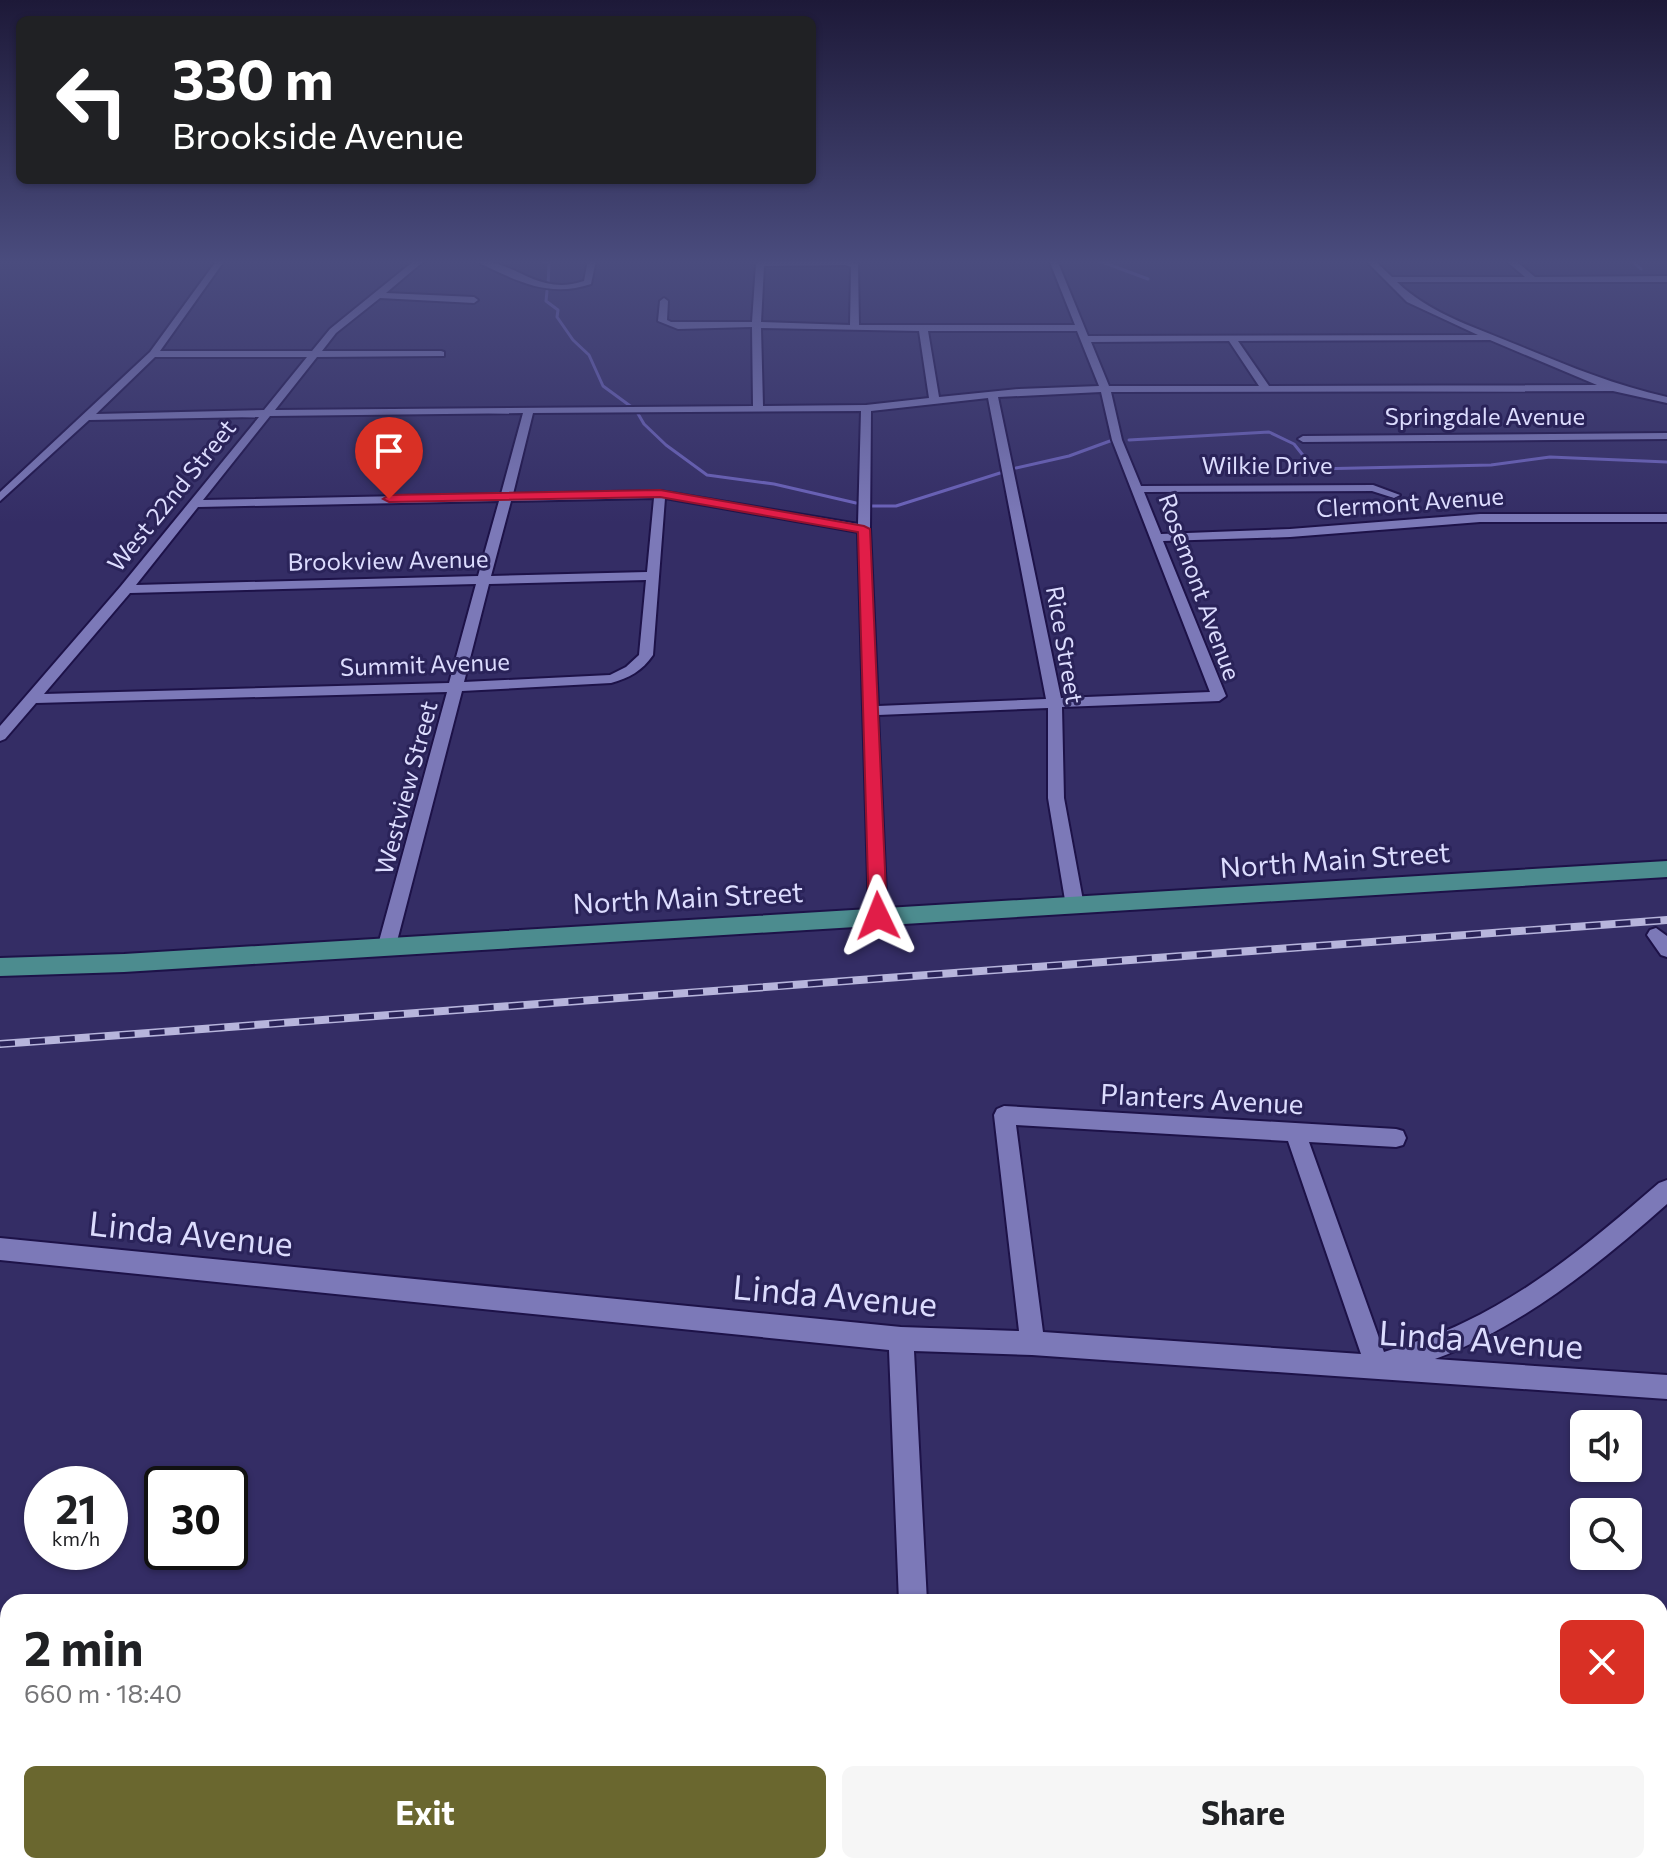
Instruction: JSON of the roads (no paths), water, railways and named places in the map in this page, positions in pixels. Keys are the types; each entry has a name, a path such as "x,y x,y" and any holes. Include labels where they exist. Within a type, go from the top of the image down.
{"main road":[{"name":"North Main Street","path":"0,967 124,963 1667,869"}],"street":[{"path":"0,498 158,347"},
{"name":"West 22nd Street","path":"0,736 126,589 319,347"},
{"path":"758,347 758,409"},
{"path":"926,347 934,399"},
{"name":"Rosemont Avenue","path":"870,711 1219,696 1117,440 1105,389 1088,347"},
{"path":"1237,347 1266,389"},
{"path":"1512,347 1613,388 1667,400"},
{"path":"153,354 441,354"},
{"path":"88,417 866,408 934,399 1105,389 1613,388"},
{"name":"Rice Street","path":"992,395 1055,705 1056,798 1075,906"},
{"path":"866,408 864,529 878,916"},
{"name":"Westview Street","path":"387,945 529,410"},
{"name":"Springdale Avenue","path":"1303,439 1667,436"},
{"name":"Wilkie Drive","path":"1139,489 1373,488 1394,495"},
{"path":"194,504 660,494 864,529"},
{"name":"Summit Avenue","path":"34,699 457,687 611,679 637,667 646,655 660,494"},
{"name":"Clermont Avenue","path":"1156,538 1290,533 1480,518 1667,518"},
{"name":"Brookview Avenue","path":"126,589 651,576"},
{"name":"Planters Avenue","path":"1032,1343 1004,1115 1396,1138"},
{"path":"1295,1132 1377,1366 1485,1325 1555,1280 1667,1190"},
{"name":"Linda Avenue","path":"0,1249 901,1339 1032,1343 1667,1387"},
{"path":"901,1339 913,1594"}],"waterway":[{"path":"581,347 589,355 603,386 633,408"},
{"path":"637,412 644,424 666,445 707,475 774,484 856,503"},
{"path":"1129,440 1269,432 1294,444 1314,469 1491,465 1550,457 1667,462"},
{"path":"1016,468 1069,456 1110,441"},
{"path":"872,506 896,506 1000,473"}],"railway":[{"path":"0,1044 1667,920"}]}
